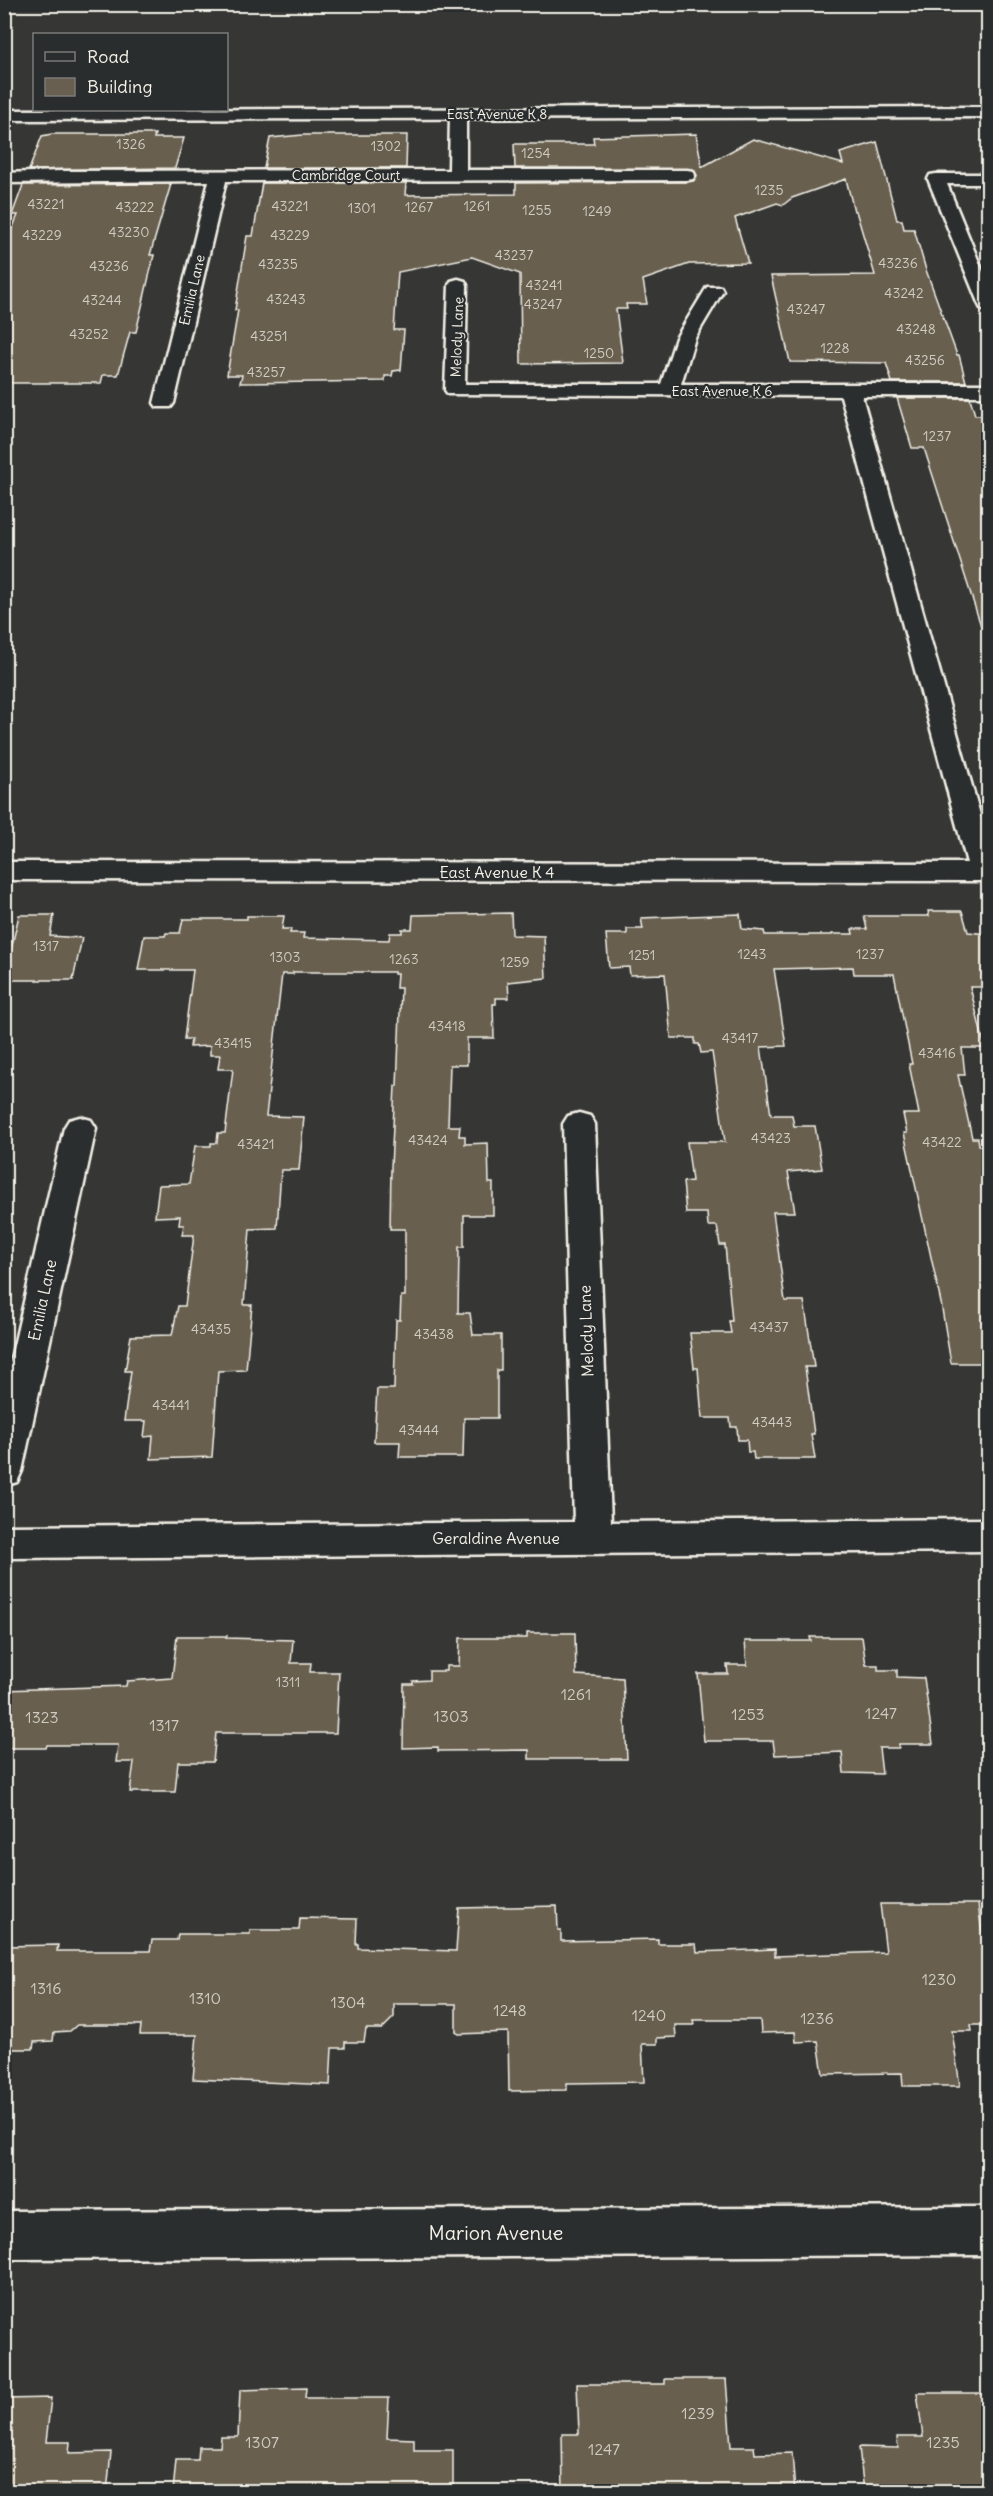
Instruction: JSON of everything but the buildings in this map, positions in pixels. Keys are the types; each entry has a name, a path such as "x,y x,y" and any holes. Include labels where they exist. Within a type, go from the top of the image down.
{"street":[{"name":"East Avenue K 8","path":"4,116 988,112"},
{"path":"457,175 458,114"},
{"name":"Cambridge Court","path":"4,178 687,175"},
{"name":"Emilia Lane","path":"164,404 219,176"},
{"path":"988,178 936,179 988,305"},
{"name":"Melody Lane","path":"455,390 458,285"},
{"path":"669,390 684,338 694,317 714,291"},
{"name":"East Avenue K 6","path":"455,390 988,390"},
{"path":"850,391 986,872"},
{"name":"East Avenue K 4","path":"4,871 986,872"},
{"name":"Melody Lane","path":"579,1124 592,1538"},
{"name":"Emilia Lane","path":"4,1471 80,1128"},
{"name":"Geraldine Avenue","path":"4,1542 988,1535"},
{"name":"Marion Avenue","path":"4,2235 988,2231"}]}
